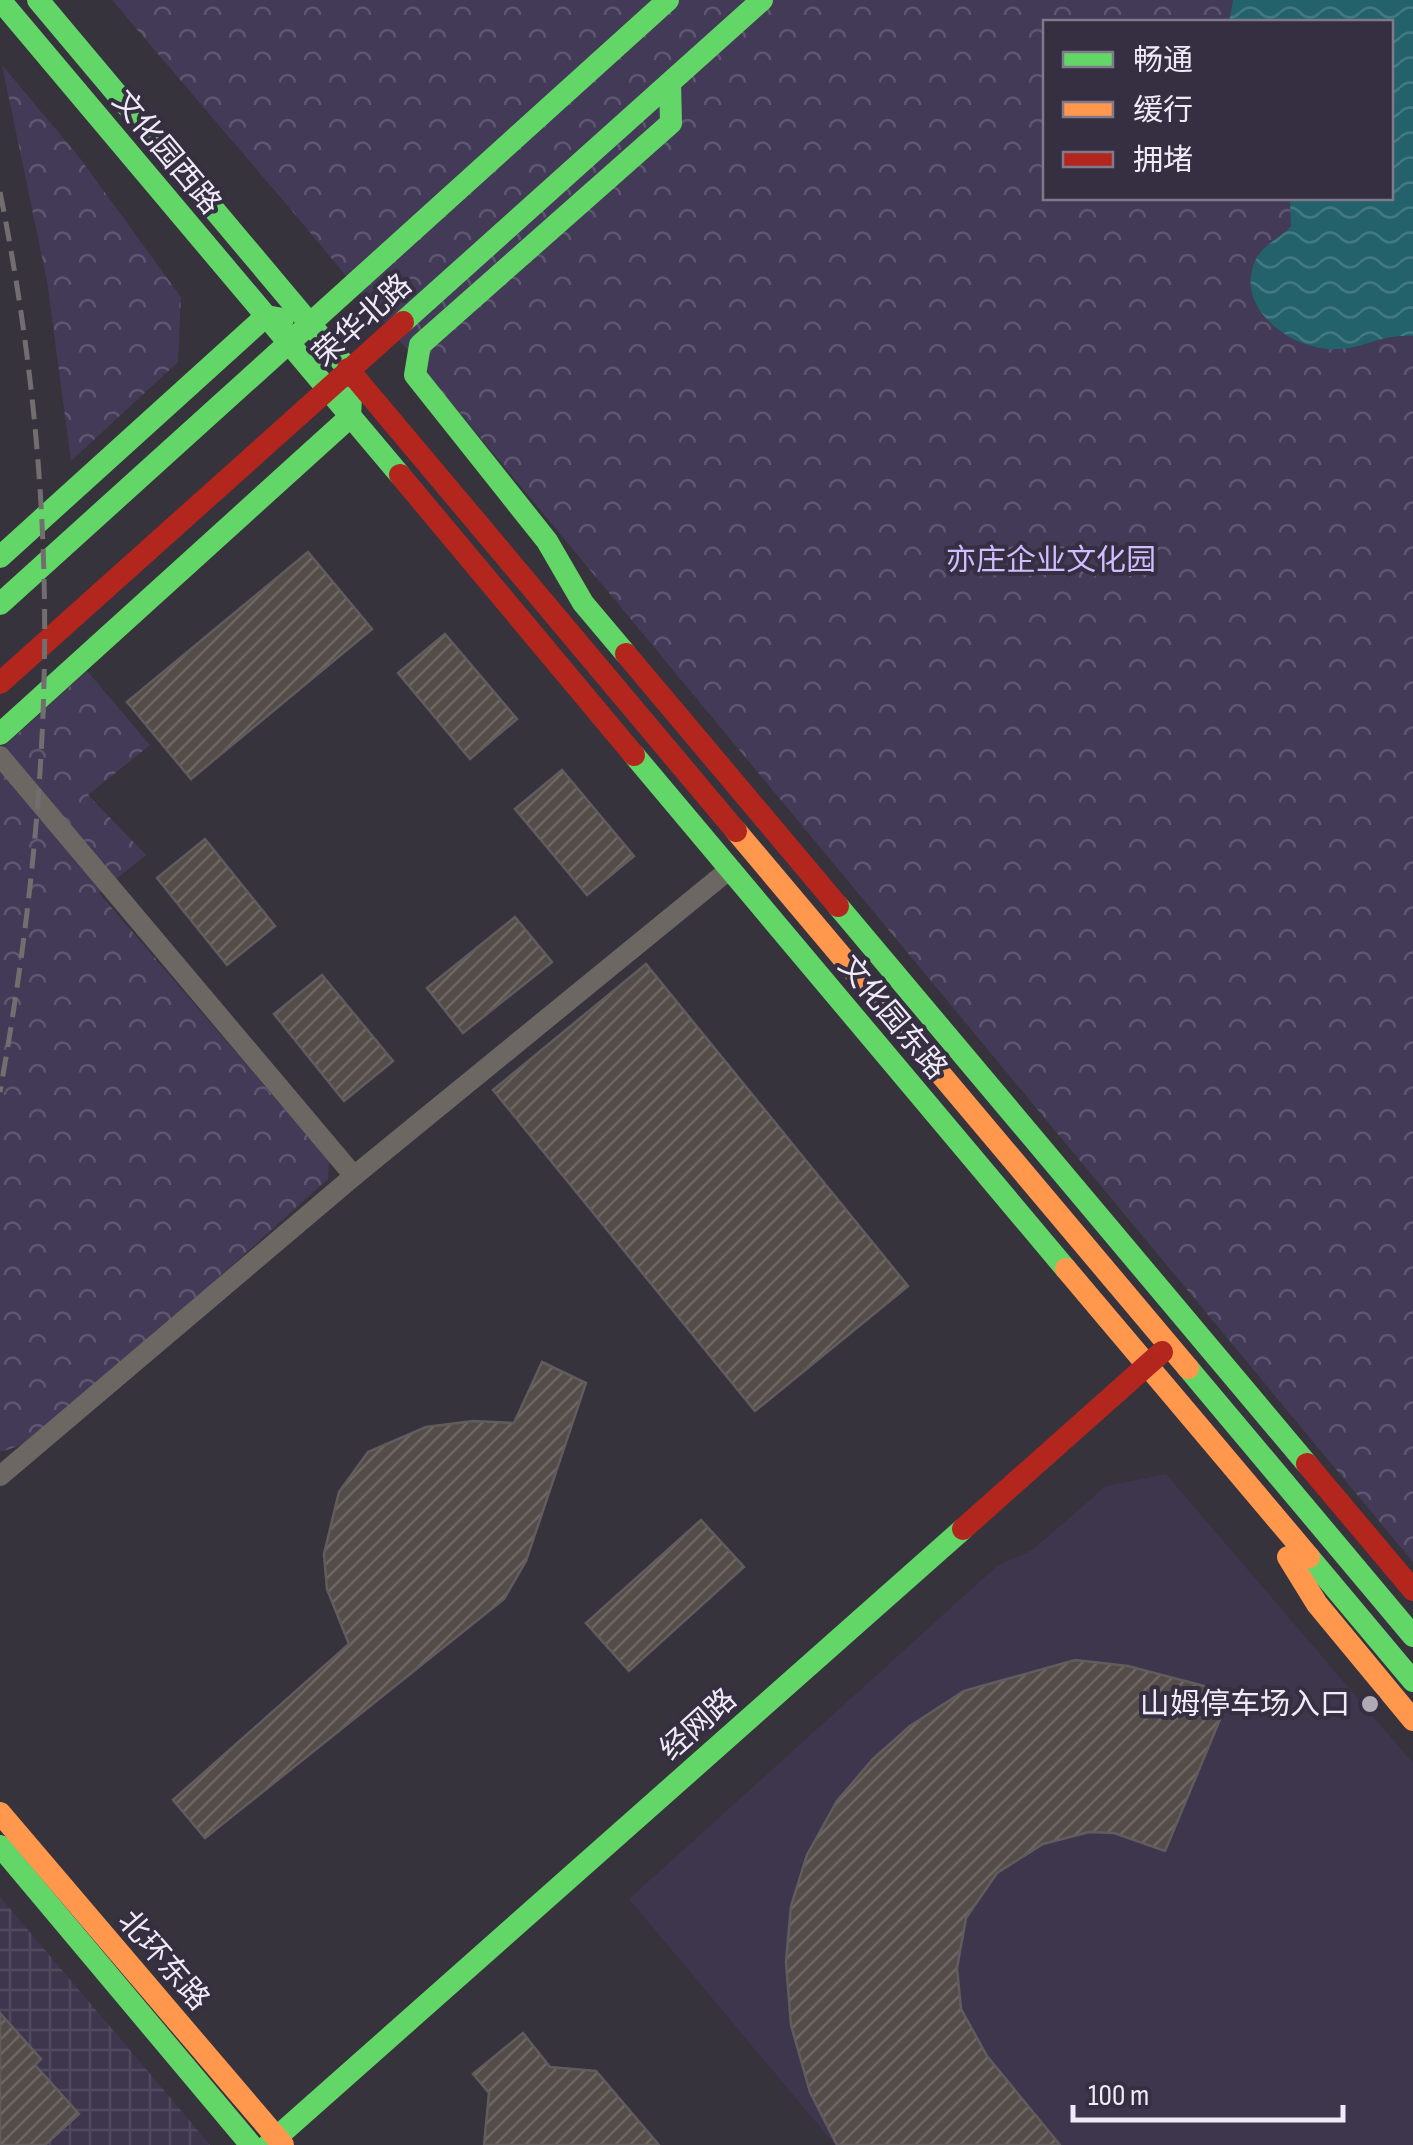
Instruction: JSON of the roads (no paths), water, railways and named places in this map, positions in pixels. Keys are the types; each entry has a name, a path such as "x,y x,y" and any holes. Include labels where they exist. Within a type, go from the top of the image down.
{"main road":[{"name":"文化园西路","path":"0,0 328,391"},
{"name":"文化园西路","path":"38,0 352,369"},
{"name":"荣华北路","path":"0,604 668,0"},
{"name":"荣华北路","path":"0,683 762,0"},
{"path":"630,702 584,602 547,541 416,374 416,351 671,123 670,82"},
{"path":"0,557 266,316 311,323"},
{"path":"0,734 350,417 352,369"},
{"name":"文化园东路","path":"352,369 1167,1346 1409,1628"},
{"name":"文化园东路","path":"328,391 1413,1681"},
{"path":"68,623 150,598"},
{"path":"584,602 1413,1590"},
{"name":"经网路","path":"276,2142 1167,1346"},
{"path":"1224,1458 1317,1604 1413,1720"},
{"name":"北环东路","path":"0,1813 276,2142"},
{"name":"北环东路","path":"0,1846 252,2145"}],"street":[{"path":"0,756 354,1176"},
{"path":"0,1476 354,1176 730,869"}],"water":[{"path":"1233,0 1413,0 1413,336 1348,348 1321,348 1286,335 1259,309 1252,293 1251,276 1257,257 1291,226 1290,200 1393,200 1393,20 1229,20"}],"railway":[{"path":"0,192 34,421 45,642 32,863 0,1092"}],"place":[{"name":"山姆停车场入口","path":"1370,1704"}],"park label":[{"name":"亦庄企业文化园","path":"1051,560"}]}
